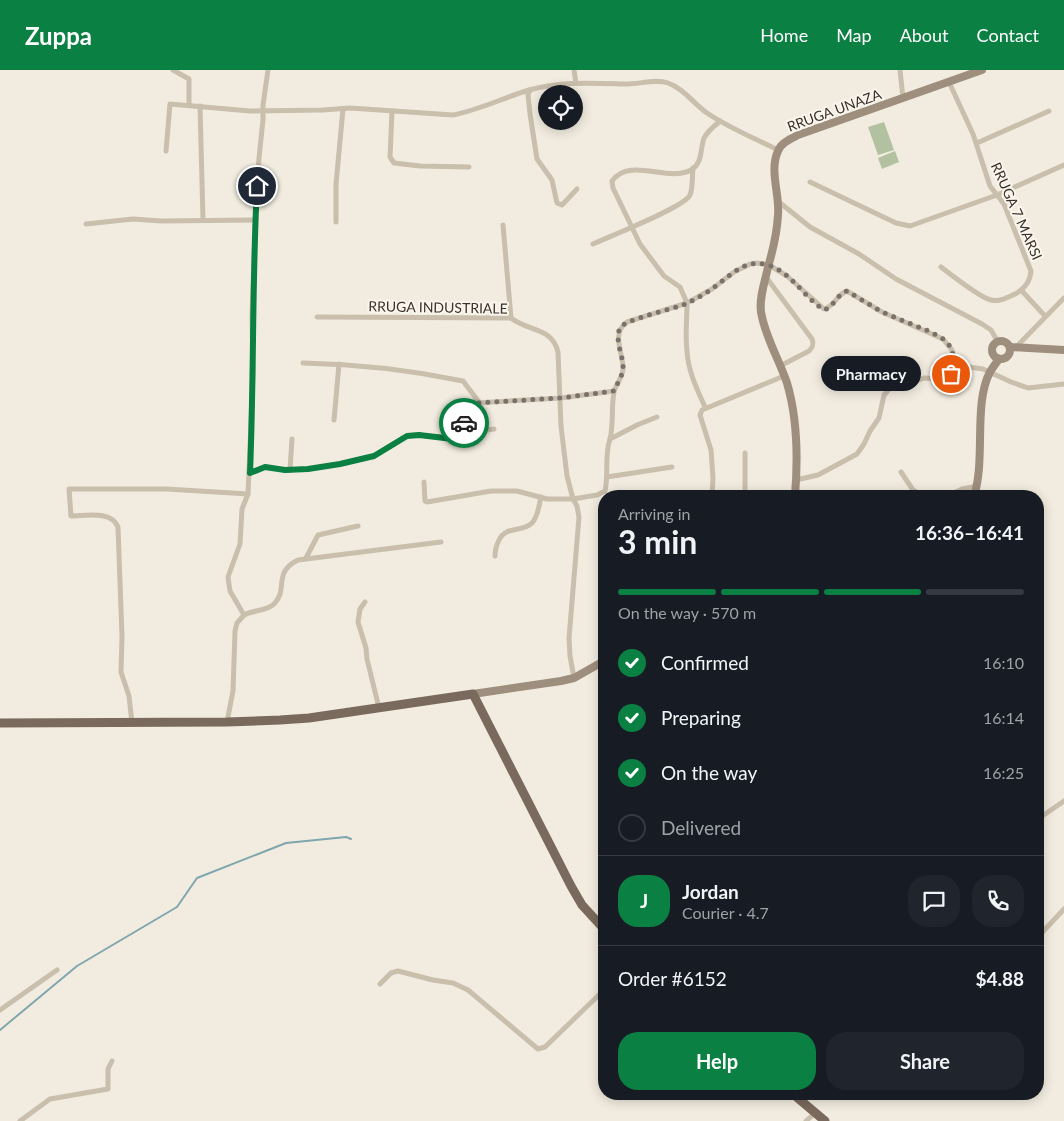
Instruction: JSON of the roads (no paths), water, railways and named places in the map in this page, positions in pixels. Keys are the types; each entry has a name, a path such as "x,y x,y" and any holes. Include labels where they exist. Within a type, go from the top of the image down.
{"main road":[{"name":"RRUGA UNAZA","path":"795,490 796,435 791,400 766,330 761,310 761,300 775,238 779,202 775,165 778,150 786,142 798,135 982,70"},
{"path":"1012,348 1004,359 994,356 992,350 998,342 1005,342 1012,348 1064,350"},
{"path":"976,490 984,394 990,372 999,359"},
{"path":"0,723 228,722 309,718 574,678 598,664"},
{"path":"473,694 571,886 582,905 598,922"},
{"path":"800,1100 825,1121"}],"street":[{"path":"173,70 190,79 188,105"},
{"path":"244,615 230,591 228,577 238,550 242,509 248,494 250,473 254,374 252,315 255,220 268,70"},
{"path":"574,70 576,83"},
{"path":"900,70 903,98"},
{"path":"166,151 170,104 263,112 343,109 453,115 548,86 576,83 624,84 666,82 673,85 720,121 778,150"},
{"name":"RRUGA 7 MARSI","path":"949,82 977,143 990,186 1004,204 1031,271 1027,285 1021,290"},
{"path":"530,90 529,108 537,160 552,180 558,203 562,205 578,190"},
{"path":"200,106 203,220"},
{"path":"336,222 336,184 343,109"},
{"path":"392,111 390,157 394,163 420,166 469,167"},
{"path":"977,143 1049,111"},
{"path":"705,407 692,377 688,361 687,303 683,292 676,284 664,276 640,244 612,185 615,177 632,170 672,173 688,171 700,159 707,134 720,121"},
{"path":"810,182 903,225 918,224 997,195 1064,165"},
{"path":"593,244 663,213 689,198 692,168"},
{"path":"779,202 810,227 860,254 896,279 982,324 991,330 998,342"},
{"path":"86,224 133,219 255,220"},
{"path":"503,224 511,318"},
{"path":"605,490 607,477 606,451 613,421 614,391 623,370 619,331 623,325 632,320 687,303 712,289 742,267 757,263 769,265 794,281 824,310 830,307 842,293 847,291 882,312 937,335 950,346 957,367"},
{"path":"941,267 991,300 1006,298 1021,290 1045,316"},
{"path":"766,277 814,343 809,350 780,366"},
{"path":"1012,348 1064,298"},
{"name":"RRUGA INDUSTRIALE","path":"316,317 511,318 520,324 546,334 554,340 560,363 561,426 568,476 579,517 569,638 574,678"},
{"path":"303,363 339,364 429,374 463,381 479,402"},
{"path":"334,420 339,364"},
{"path":"796,480 818,475 857,454 879,418 884,394 890,388 920,379 943,379 957,367 979,368 1019,386 1028,388 1064,384"},
{"path":"712,490 712,450 700,415 705,407 784,376"},
{"path":"250,473 265,467 290,470 329,467 374,456 407,436 419,435 453,439 460,435 463,430 470,408 479,402 560,398 614,391"},
{"path":"610,439 657,417"},
{"path":"463,430 474,432 494,429"},
{"path":"290,470 292,439"},
{"path":"745,453 745,490"},
{"path":"607,477 672,467"},
{"path":"901,472 913,490"},
{"path":"424,482 425,501 427,502 491,491 517,491 553,499 573,499 598,494"},
{"path":"960,490 977,486"},
{"path":"132,722 129,696 121,672 122,637 118,527 116,522 108,517 71,516 69,490 167,489 248,494"},
{"path":"496,556 496,546 503,533 507,530 522,528 533,523 541,497"},
{"path":"306,558 318,535 358,526"},
{"path":"228,722 233,691 237,622 250,612 271,607 276,603 281,593 282,578 287,567 298,560 306,558 441,542"},
{"path":"365,602 360,609 358,622 366,648 366,659 379,708"},
{"path":"1044,815 1064,801"},
{"path":"1044,930 1064,908"},
{"path":"0,1010 57,970"},
{"path":"380,984 391,973 398,971 460,986 468,990 538,1049 545,1047 598,996"},
{"path":"20,1121 50,1099 108,1089 108,1070 112,1061"},
{"path":"806,1121 814,1113"}],"waterway":[{"path":"0,1030 77,966 177,907 197,878 286,843 346,837 351,839"}],"place":[{"name":"Pharmacy","path":"951,374"}]}
